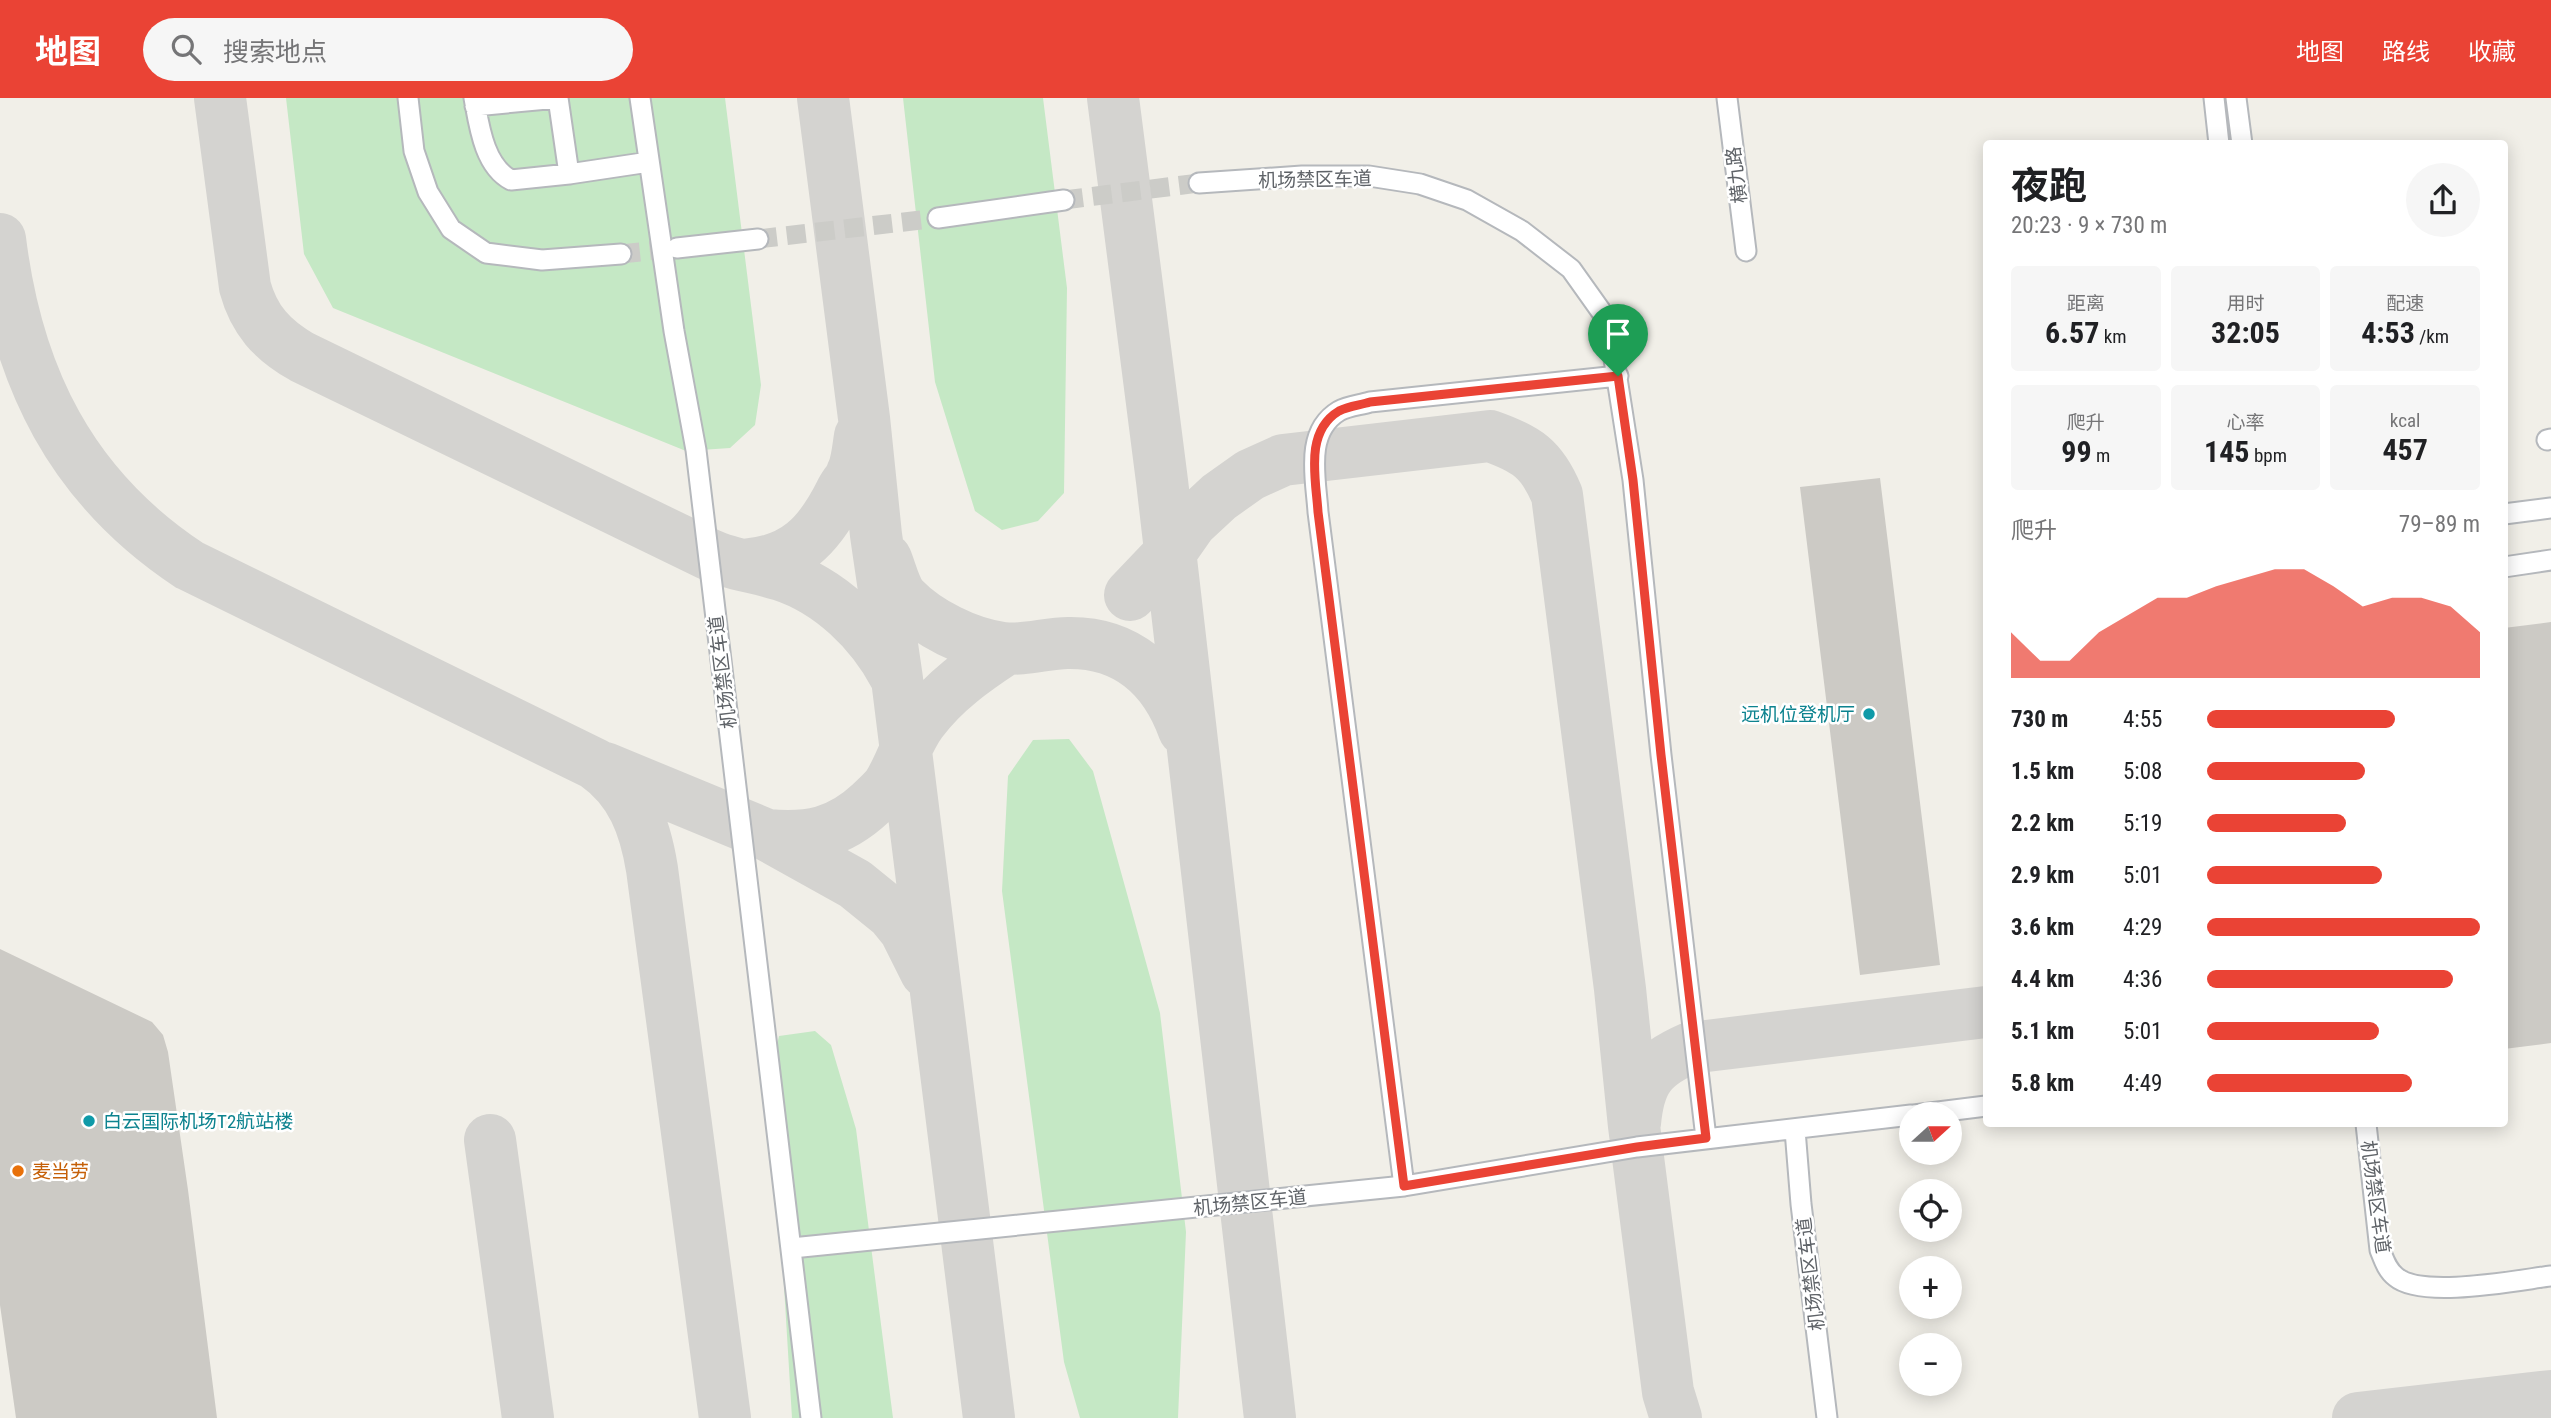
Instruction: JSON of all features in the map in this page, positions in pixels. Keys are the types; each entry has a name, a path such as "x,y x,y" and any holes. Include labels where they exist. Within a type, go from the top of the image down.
{"street":[{"path":"408,98 414,151 428,192 452,229 486,253 542,260 621,254"},
{"path":"569,174 558,98 475,102 489,156 503,176 511,180 523,180 569,174 649,162"},
{"name":"机场禁区车道","path":"640,98 674,331 696,450 811,1418"},
{"name":"横九路","path":"1727,98 1746,251"},
{"path":"2214,98 2219,140"},
{"path":"2236,98 2241,140"},
{"name":"机场禁区车道","path":"1199,183 1302,176 1369,176 1420,184 1467,200 1522,231 1571,269 1608,321 1633,480 1661,755 1706,1138"},
{"path":"938,218 1065,200"},
{"path":"677,248 758,239"},
{"path":"1404,1186 1318,512 1313,451 1323,426 1339,411 1370,402 1618,376"},
{"path":"2508,513 2551,508"},
{"path":"2508,566 2551,561"},
{"name":"机场禁区车道","path":"1962,1108 1983,1105"},
{"name":"机场禁区车道","path":"792,1248 1404,1186 1637,1147 1899,1117"},
{"name":"机场禁区车道","path":"2366,1127 2380,1250 2386,1265 2397,1278 2413,1286 2460,1287 2551,1276"},
{"name":"机场禁区车道","path":"1795,1130 1801,1204 1827,1418"}],"green space":[{"path":"286,98 725,98 761,385 755,425 730,448 686,451 333,308 304,254"},
{"path":"903,98 1043,98 1067,288 1064,493 1038,521 1002,530 975,511 935,382"},
{"path":"1069,739 1093,771 1160,1013 1186,1232 1178,1418 1080,1418 1064,1362 1002,891 1008,776 1033,740"},
{"path":"815,1031 831,1045 856,1129 893,1418 792,1418 771,1071 779,1036"}],"building":[{"name":"远机位登机厅","path":"1880,478 1940,965 1860,975 1800,487"},
{"path":"2551,622 2551,1043 2508,1048 2508,627"},
{"name":"白云国际机场T2航站楼","path":"0,949 152,1022 163,1035 168,1052 188,1190 217,1418 16,1418 0,1305"}],"taxiway":[{"path":"220,98 245,287 259,319 282,344 302,357 708,554 781,575 816,591 861,628 895,676"},
{"path":"823,98 989,1418"},
{"path":"1113,98 1162,481 1270,1418"},
{"path":"0,239 8,289 20,337 36,382 57,424 82,464 112,501 148,534 189,565 595,764 619,785 635,810 652,869 725,1418"},
{"path":"744,565 778,558 803,544 814,533 833,508 851,476 860,436"},
{"path":"1130,595 1170,553 1191,523 1219,497 1250,475 1283,460 1490,436 1524,451 1545,472 1557,495 1668,1392 1676,1418"},
{"path":"886,559 895,585 903,598 936,624 963,637 990,646 1011,649 1060,643 1089,644 1126,656 1155,679 1176,711 1184,730"},
{"path":"767,835 796,836 823,832 859,813 889,784 912,737 939,700 1006,649"},
{"path":"605,768 767,835 855,884 892,914 905,930 926,972"},
{"path":"1635,1123 1640,1096 1649,1076 1666,1061 1690,1048 1983,1012"},
{"path":"490,1140 528,1418"},
{"path":"2358,1418 2551,1396"}],"tunnel":[{"path":"1064,200 1199,183"},
{"path":"758,239 938,218"},
{"path":"621,254 676,248"}],"place":[{"name":"远机位登机厅","path":"1869,714"},
{"name":"白云国际机场T2航站楼","path":"89,1121"},
{"name":"麦当劳","path":"18,1171"}],"route":[{"path":"1618,376 1633,480 1661,755 1706,1138 1404,1186 1318,512 1313,451 1323,426 1339,411 1370,402 1618,376"}]}
